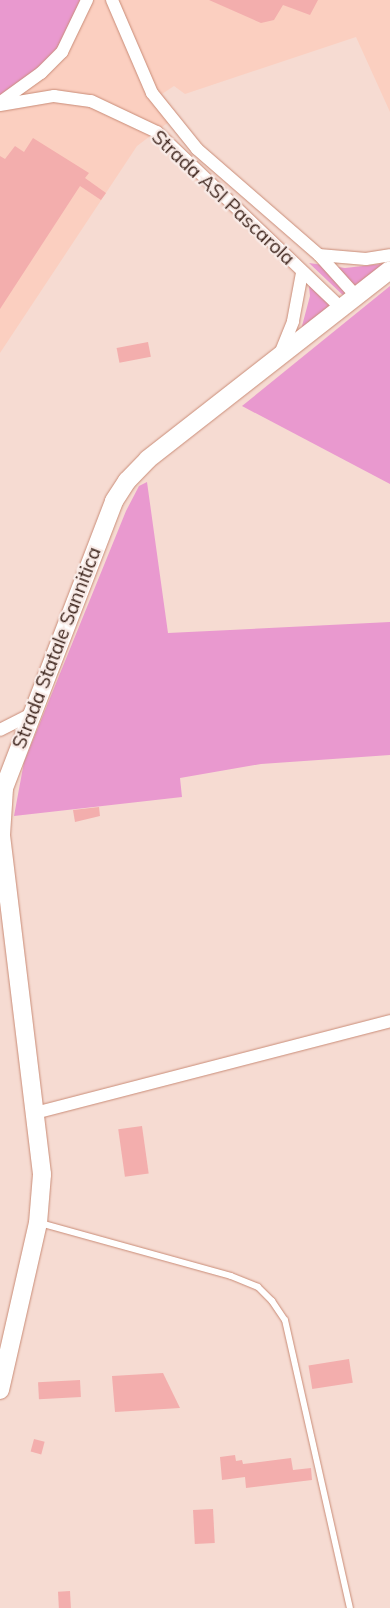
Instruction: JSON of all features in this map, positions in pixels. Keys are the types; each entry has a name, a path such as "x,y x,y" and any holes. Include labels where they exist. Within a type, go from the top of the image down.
{"main road":[{"name":"Strada Statale Sannitica","path":"0,1390 38,1223 42,1174 1,835 4,788 30,715 114,501 127,482 148,459 390,270"}],"street":[{"name":"Strada ASI Pascarola","path":"0,103 42,73 62,52 87,0"},
{"name":"Strada ASI Pascarola","path":"112,0 152,93 197,149 319,255 356,297"},
{"name":"Strada ASI Pascarola","path":"0,103 54,96 91,101 124,113 157,132 342,309"},
{"name":"Strada ASI Pascarola","path":"319,255 366,259 390,255"},
{"name":"Strada ASI Pascarola","path":"277,359 294,321 302,272"},
{"path":"0,730 30,715"},
{"path":"35,1114 390,1021"}],"lane":[{"path":"38,1223 232,1276 258,1287 272,1301 285,1320 350,1608"}],"shaded area":[{"path":"0,0 390,0 390,112 356,37 185,94 174,86 162,94 178,115 137,146 0,353"},
{"path":"0,0 83,0 58,47 37,71 0,97"},
{"path":"309,263 345,268 390,263 348,300"},
{"path":"308,277 343,304 298,341 310,296"},
{"path":"390,286 390,484 242,406"},
{"path":"147,482 168,633 390,622 390,755 261,764 180,778 182,797 14,816 24,762 126,511 139,486"}],"building":[{"path":"209,0 318,0 310,15 283,5 274,20 261,23"},
{"path":"33,138 89,173 85,178 106,193 101,200 80,186 0,309 0,156 5,159 15,146 24,152"},
{"path":"148,342 151,357 119,363 117,348"},
{"path":"99,807 100,816 75,822 73,810"},
{"path":"142,1126 149,1174 125,1177 118,1129"},
{"path":"349,1359 353,1383 312,1389 309,1365"},
{"path":"163,1373 180,1408 115,1412 112,1376"},
{"path":"80,1380 81,1397 39,1399 38,1382"},
{"path":"34,1439 45,1442 41,1454 31,1452"},
{"path":"235,1455 236,1461 242,1460 243,1464 291,1458 293,1470 311,1468 312,1480 246,1488 245,1477 222,1480 220,1457"},
{"path":"213,1509 215,1543 195,1544 193,1510"},
{"path":"70,1591 71,1608 59,1608 58,1592"}]}
